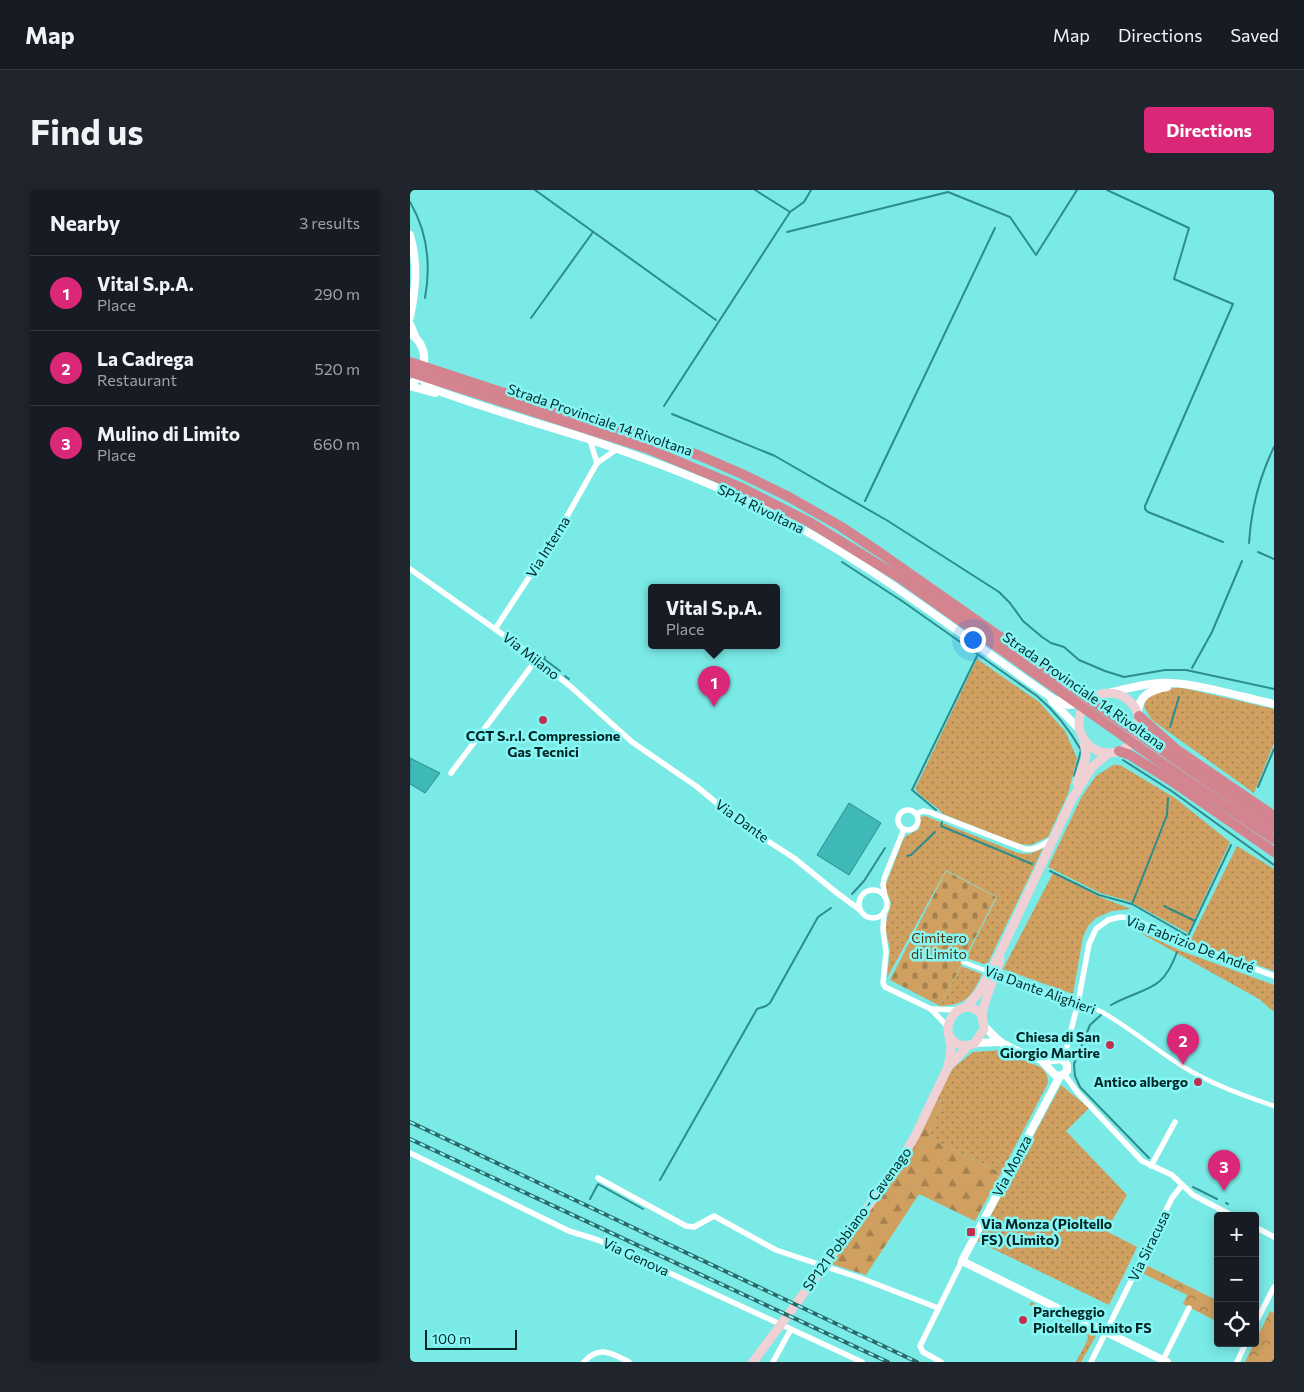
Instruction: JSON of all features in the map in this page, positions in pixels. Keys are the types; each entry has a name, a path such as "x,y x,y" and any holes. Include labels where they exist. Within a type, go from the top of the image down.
{"highway":[{"name":"Strada Provinciale 14 Rivoltana","path":"410,362 439,376"},
{"name":"Strada Provinciale 14 Rivoltana","path":"410,372 439,376 635,432 698,455 796,501 863,540 1274,839"},
{"path":"1138,715 1177,750 1274,816"},
{"path":"1114,752 1130,755 1170,780 1274,852"},
{"name":"Strada Provinciale 14 Rivoltana","path":"1157,753 1274,827"}],"main road":[{"name":"SP14 Rivoltana","path":"1086,702 1099,694 1112,692"},
{"path":"992,973 967,1006 958,1010 948,1027 950,1037 958,1045 972,1044 984,1026 982,1015 984,1001 992,973 1072,800 1092,767 1114,752 1128,746 1134,740 1139,727 1138,715 1134,706 1128,700 1112,692"},
{"path":"1079,729 1079,716 1086,702"},
{"name":"SP14 Rivoltana","path":"1079,729 1084,741"},
{"path":"1084,741 1095,750 1114,752"},
{"path":"1072,800 1085,760 1084,741"},
{"path":"967,1006 973,1007 982,1015"},
{"name":"SP121 Pobbiano - Cavenago","path":"753,1362 902,1160 948,1068 951,1047 950,1037"},
{"name":"SP121 Pobbiano - Cavenago","path":"948,1068 972,1044"}],"street":[{"path":"410,235 416,263 410,317"},
{"path":"410,303 414,294"},
{"path":"410,324 413,336 422,346 424,355 422,372"},
{"name":"SP14 Rivoltana","path":"410,386 422,372"},
{"name":"SP14 Rivoltana","path":"422,372 421,376 429,386 451,396"},
{"name":"SP14 Rivoltana","path":"410,386 451,396 617,449 705,482 747,501 809,532 906,594 1037,688 1063,704 1076,705 1086,702"},
{"path":"590,440 597,463"},
{"name":"Via Interna","path":"495,628 553,541 597,463 617,449"},
{"name":"Via Milano","path":"410,569 495,628 570,686 612,726 645,752"},
{"path":"451,773 536,660"},
{"path":"1112,692 1160,683 1178,684 1274,704"},
{"path":"1138,715 1140,702 1145,695 1156,689 1178,684"},
{"name":"SP14 Rivoltana","path":"1037,688 1071,719 1079,729"},
{"name":"Via Dante","path":"645,752 696,786 746,827 782,848 837,893"},
{"path":"916,814 918,821 916,826 910,830 904,829 898,822 900,815 907,810 916,814 926,811 1029,850 1039,847 1054,838"},
{"path":"904,829 883,885 887,904 884,912 883,930 886,952 884,983 885,987 931,1009 948,1027"},
{"path":"884,879 872,890 864,893 858,903 864,916 873,918 878,917 884,912"},
{"path":"872,890 879,892 885,897"},
{"path":"837,893 851,898 860,897"},
{"path":"837,893 860,910"},
{"name":"Via Fabrizio De André","path":"1078,1003 1092,937 1100,925 1120,917 1132,918 1189,944 1274,976"},
{"path":"873,918 883,930"},
{"name":"Via Dante Alighieri","path":"962,962 1073,1003 1089,1006 1113,1018 1174,1061 1206,1080 1274,1106"},
{"name":"Via Monza","path":"941,1362 925,1354 920,1350 920,1346 1054,1085 1078,1003"},
{"path":"931,1009 958,1010"},
{"path":"984,1026 1002,1042 1058,1068 1080,1095 1139,1158 1151,1166 1172,1175 1198,1198 1225,1212"},
{"path":"972,1044 1002,1042"},
{"path":"1151,1166 1175,1122"},
{"name":"Via Genova","path":"410,1153 569,1231 598,1240 862,1362"},
{"path":"598,1178 686,1226 694,1227 714,1216 776,1250 862,1279 938,1308"},
{"name":"Via Siracusa","path":"1091,1362 1172,1198 1182,1185"},
{"path":"1259,1229 1274,1237"},
{"path":"962,1261 1165,1361 1189,1308"},
{"path":"1259,1316 1274,1288"},
{"path":"773,1362 791,1329"},
{"path":"1237,1362 1244,1347"},
{"path":"584,1362 593,1354 605,1352 629,1362"}],"green space":[{"path":"977,659 1039,702 1065,731 1077,758 1068,794 1048,837 1031,845 1018,844 943,814 915,789"},
{"path":"1179,687 1274,709 1274,743 1254,793 1152,720 1144,707 1147,696"},
{"path":"1113,765 1120,765 1175,798 1230,842 1188,933 1129,901 1100,893 1048,867 1082,796 1096,776"},
{"path":"925,816 1018,853 1029,854 1043,848 987,965 966,958 997,897 946,870 887,978 890,949 885,927 891,903 886,890 886,884 903,840 906,836 919,829 920,817"},
{"path":"1237,846 1274,869 1274,971 1190,941"},
{"name":"Cimitero di Limito","path":"946,871 996,897 940,1006 890,980"},
{"path":"1053,873 1100,897 1131,909 1112,911 1096,918 1088,926 1083,937 1073,994 1003,969"},
{"path":"1128,926 1181,951 1274,985 1274,1012 1259,999"},
{"path":"961,966 982,974 978,982 967,998 956,1004 940,1006"},
{"path":"1003,1050 1042,1068 1047,1075 1048,1083 1001,1173 928,1138 941,1103 939,1093 953,1068 973,1052"},
{"path":"1061,1085 1089,1108 1066,1131 1127,1195 1106,1231 1137,1247 1109,1305 977,1241"},
{"path":"939,1093 941,1103 928,1138 1001,1173 975,1221 919,1194 866,1275 831,1264 900,1168"},
{"path":"1146,1265 1214,1299 1214,1320 1183,1304 1187,1295 1142,1273"},
{"path":"1031,1302 1097,1334 1081,1362 1076,1362 1088,1339 1083,1329 1048,1311 1045,1313 1029,1305"},
{"path":"1270,1311 1274,1313 1274,1362 1245,1362 1252,1347 1259,1347 1259,1333"}],"water":[{"path":"410,758 440,773 425,793 410,784"},
{"path":"849,803 881,823 849,875 817,855"}],"waterway":[{"path":"535,190 716,320"},
{"path":"755,190 790,212"},
{"path":"664,406 790,212 804,202 811,190"},
{"path":"787,232 948,192 1010,217 1036,255 1077,190"},
{"path":"1107,190 1189,228 1174,279 1233,304 1145,506 1148,512 1223,542"},
{"path":"410,202 416,213 426,248 428,273 425,298"},
{"path":"865,501 995,228"},
{"path":"531,318 593,232"},
{"path":"672,414 775,456 888,521 999,592 1023,621 1042,637 1051,643 1064,647 1079,660 1124,677 1165,670 1186,670 1274,689"},
{"path":"1249,543 1257,494 1264,470 1274,447"},
{"path":"1258,552 1274,559"},
{"path":"1192,668 1212,632 1242,561"},
{"path":"842,562 902,601 1044,702 1062,721 1081,750 1074,776"},
{"path":"936,810 912,790 977,656"},
{"path":"545,657 544,659 560,671"},
{"path":"565,676 569,679"},
{"path":"1170,727 1179,697"},
{"path":"1258,787 1274,749"},
{"path":"1123,760 1173,792 1274,865"},
{"path":"1132,904 1167,815 1168,798"},
{"path":"942,822 941,826 1032,864"},
{"path":"907,856 911,855 935,832"},
{"path":"1050,871 1099,895 1132,904 1188,936 1231,845"},
{"path":"852,894 864,881 885,848"},
{"path":"1164,906 1195,921"},
{"path":"660,1180 757,1009 770,1003 818,917 831,908"},
{"path":"1111,1005 1158,982 1171,966 1177,952"},
{"path":"1101,1015 1090,1025 1074,1064 1075,1076 1080,1087 1149,1158"},
{"path":"590,1199 598,1184 643,1209"},
{"path":"1193,1187 1217,1199"}],"railway":[{"path":"410,1122 917,1362"},
{"path":"410,1139 888,1362"}],"place":[{"name":"Vital S.p.A.","path":"714,707"},
{"name":"CGT S.r.l. Compressione Gas Tecnici","path":"543,720"},
{"name":"Chiesa di San Giorgio Martire","path":"1110,1045"},
{"name":"La Cadrega","path":"1183,1065"},
{"name":"Antico albergo","path":"1198,1082"},
{"name":"Mulino di Limito","path":"1224,1191"},
{"name":"Via Monza (Pioltello FS) (Limito)","path":"971,1232"},
{"name":"Parcheggio Pioltello Limito FS","path":"1023,1320"}]}
